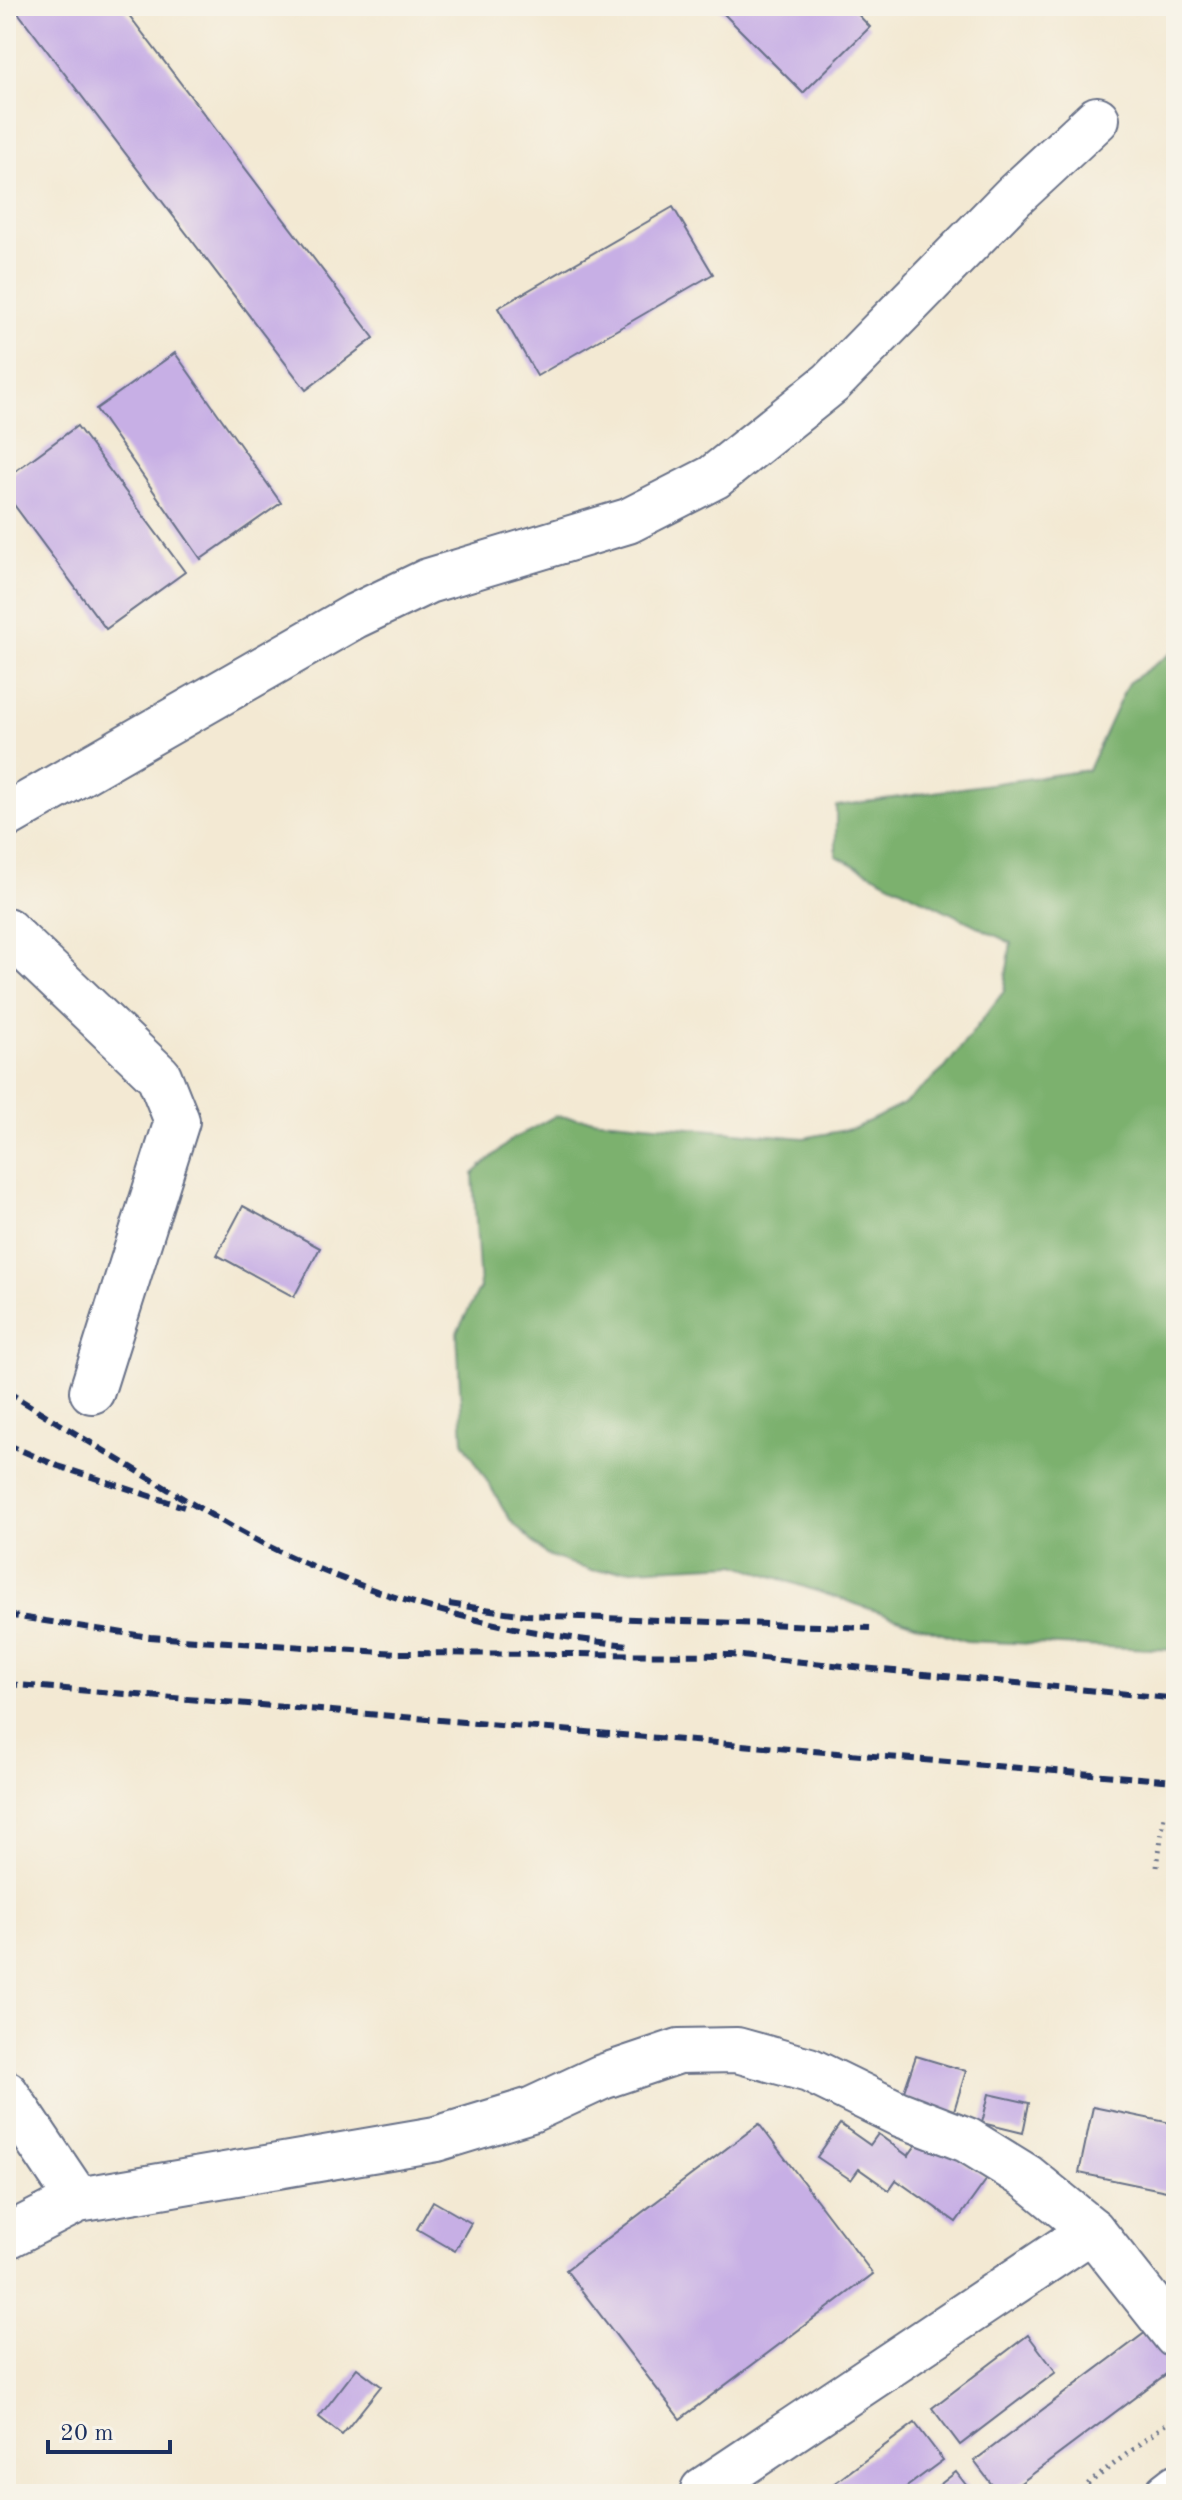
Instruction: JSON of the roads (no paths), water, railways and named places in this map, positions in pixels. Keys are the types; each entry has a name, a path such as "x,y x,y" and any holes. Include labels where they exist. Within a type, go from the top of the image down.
{"street":[{"path":"6,816 355,616 403,592 428,581 628,521 714,477 831,383 1014,196 1097,119"},
{"path":"6,930 159,1076 177,1121 92,1391"},
{"path":"6,2237 78,2200 436,2139 531,2110 602,2077 679,2051 737,2050 809,2070 897,2113 967,2140 1027,2177 1092,2230 1176,2336"},
{"path":"6,2093 78,2200"},
{"path":"706,2494 703,2490 1092,2230"},
{"path":"1167,2494 1176,2487"}],"railway":[{"path":"6,1391 221,1521 329,1573 412,1603 455,1614 541,1633 628,1645"},
{"path":"6,1444 58,1466 184,1507"},
{"path":"449,1604 526,1615 870,1628"},
{"path":"6,1615 150,1637 399,1653 731,1655 1169,1698"},
{"path":"6,1684 1176,1781"}]}
